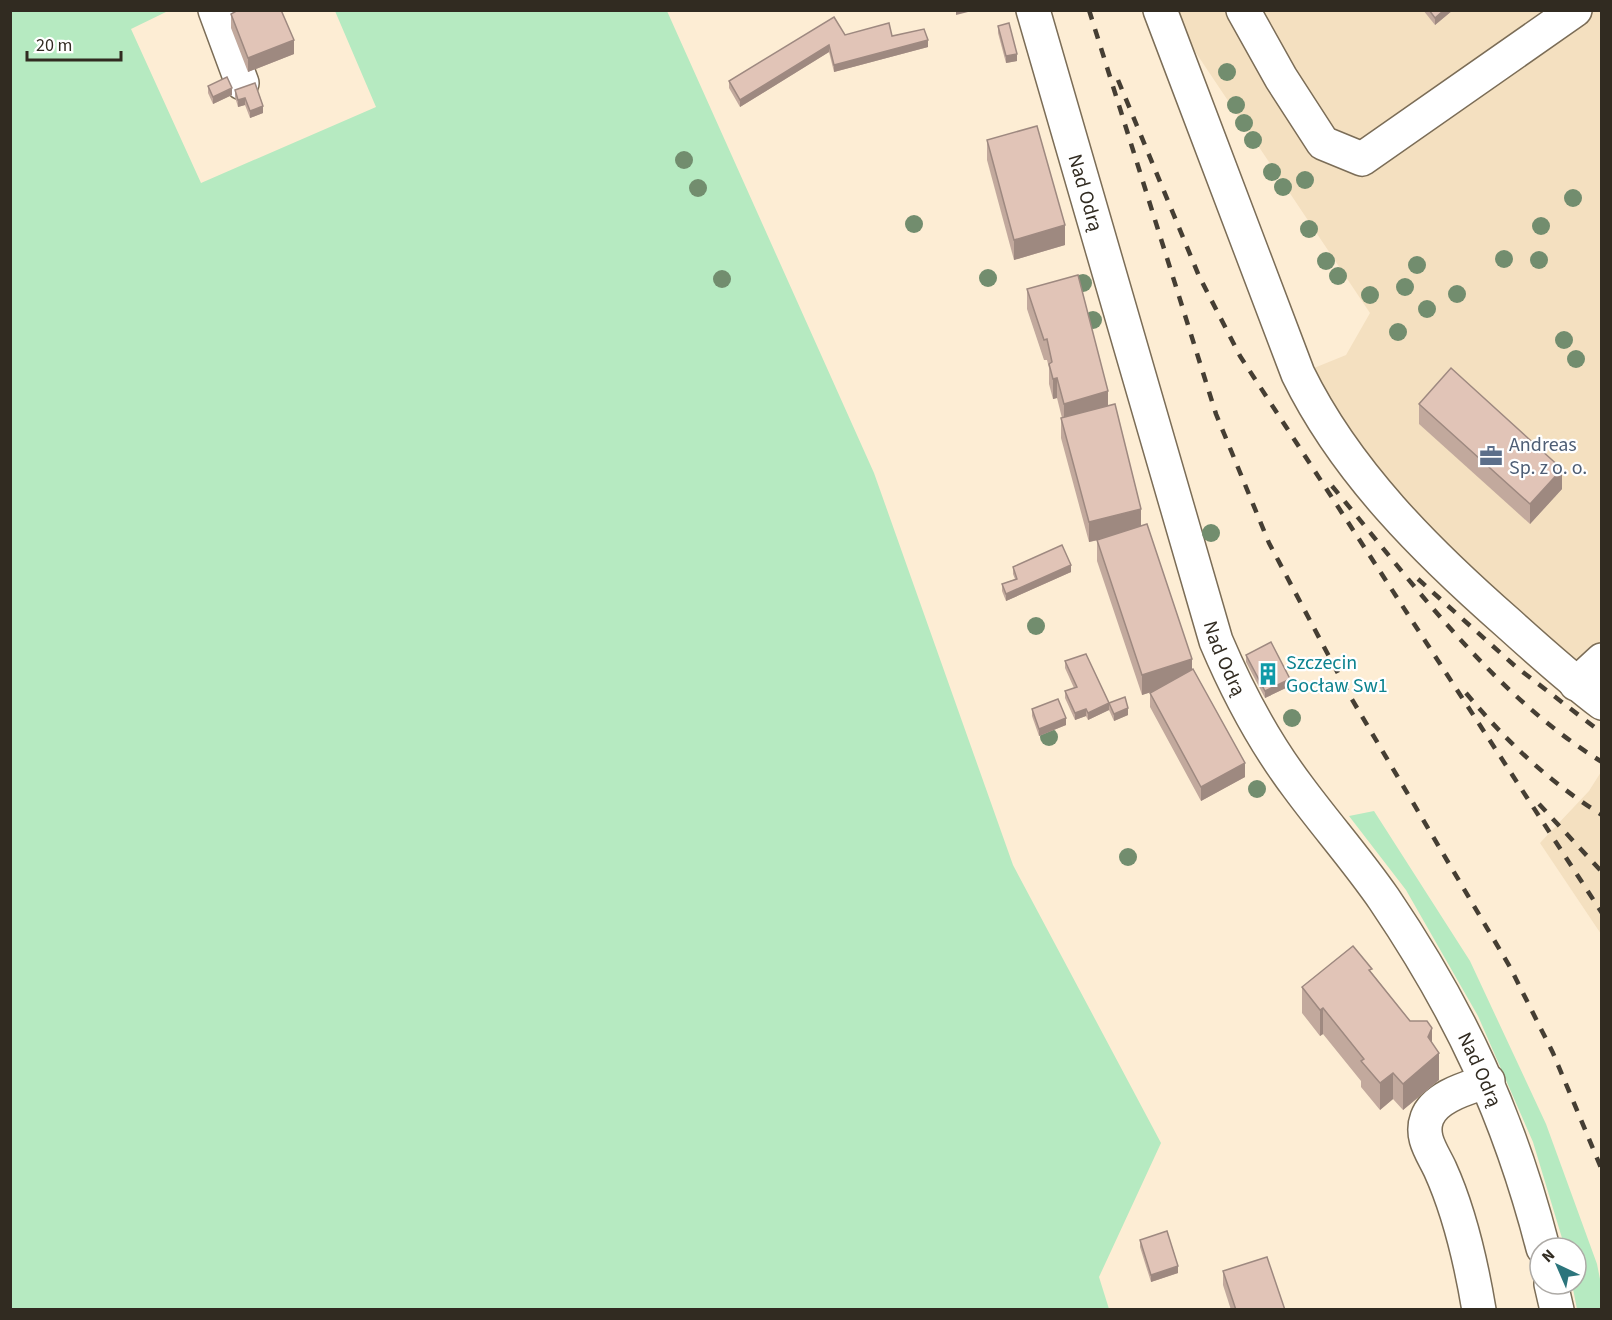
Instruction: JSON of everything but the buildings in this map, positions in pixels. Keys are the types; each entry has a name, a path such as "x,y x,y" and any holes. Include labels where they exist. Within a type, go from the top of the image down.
{"street":[{"path":"215,10 242,83"},
{"name":"Nad Odrą","path":"1033,10 1209,622 1226,664 1272,751 1382,896 1420,953 1463,1029 1488,1081 1518,1162 1540,1236"},
{"path":"1160,10 1298,374 1326,423 1364,477 1399,517 1478,597 1589,693 1602,660"},
{"path":"1243,10 1281,78 1323,143 1362,159 1575,10"},
{"path":"1479,1310 1470,1255 1443,1176 1423,1134 1428,1115 1447,1097 1488,1081"}],"shaded area":[{"path":"1168,11 1601,11 1601,721 1565,695 1464,607 1390,534 1329,457 1299,413 1282,381 1346,355 1370,313"},
{"path":"1601,772 1601,934 1540,843 1589,791"}],"green space":[{"path":"10,11 168,11 131,29 201,183 376,107 335,11 667,11 874,473 1013,865 1161,1143 1099,1277 1109,1309 11,1309"},
{"path":"1374,811 1470,961 1546,1124 1587,1236 1561,1236 1533,1142 1478,1016 1406,890 1349,816"},
{"path":"1588,1239 1601,1284 1601,1309 1577,1309 1574,1296 1588,1296"}],"railway":[{"path":"1089,10 1216,414 1269,543 1350,696 1510,967 1553,1053 1602,1170"},
{"path":"1118,80 1199,276 1240,356 1602,913"},
{"path":"1332,486 1424,598 1490,670 1562,735 1602,762"},
{"path":"1418,579 1515,666 1602,733"},
{"path":"1466,693 1529,760 1564,789 1602,815"},
{"path":"1539,804 1602,872"}],"place":[{"name":"Andreas Sp. z o. o.","path":"1491,456"},
{"name":"Szczecin Gocław Sw1","path":"1268,674"}]}
